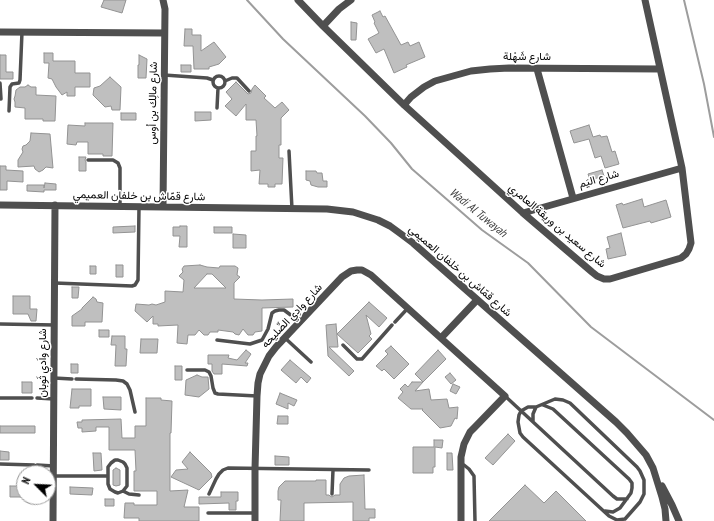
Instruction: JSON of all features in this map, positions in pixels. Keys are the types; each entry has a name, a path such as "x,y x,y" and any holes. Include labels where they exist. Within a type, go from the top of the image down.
{"street":[{"name":"شارع مالِك بن أوس","path":"163,0 163,207"},
{"name":"شارع سعيد بن وريقة العامري","path":"298,0 404,105 523,213 597,276 610,280 676,261 686,254 691,243 682,168 645,0"},
{"path":"323,26 339,9 351,0"},
{"path":"0,32 164,33"},
{"name":"شارع شَهْلة","path":"404,105 411,97 434,81 465,72 490,68 660,69"},
{"path":"537,69 573,198"},
{"name":"شارع اليَم","path":"523,213 682,168"},
{"name":"شارع قمّاش بن خلفان العميمي","path":"0,205 340,210 353,212 378,220 390,226 414,243 628,433 646,455 653,468 662,497 666,521"},
{"name":"شارع واَدي ثَوبان","path":"54,465 55,206"},
{"name":"شارع وادِي الصِّليحه","path":"256,521 255,469 257,396 260,374 272,352 342,277 351,271 362,270 371,275 505,396"},
{"path":"441,338 477,300"},
{"path":"461,521 461,465 463,450 467,438 470,432 505,396"},
{"path":"656,478 670,500 679,521"},
{"name":"شارع واَدي ثَوبان","path":"53,505 53,521"}],"lane":[{"path":"9,112 10,86 18,83 20,80 22,32"},
{"path":"164,75 207,78 213,80"},
{"path":"213,80 219,76 224,78 225,81"},
{"path":"218,88 223,87 225,81 232,78 237,78 249,92"},
{"path":"213,80 214,86 218,88"},
{"path":"0,84 1,99"},
{"path":"218,88 218,108"},
{"path":"289,151 292,209"},
{"path":"88,160 112,160 118,163 120,168 120,206"},
{"path":"55,283 135,285 138,280 139,207"},
{"path":"343,345 357,359 362,359 408,308"},
{"path":"217,340 250,344 262,340 268,329 272,313 275,311 284,310 300,322"},
{"path":"0,324 54,325"},
{"path":"285,338 311,362"},
{"path":"186,370 205,370 209,372 213,391 218,394 257,396"},
{"path":"54,378 123,381 127,384 130,390 135,412"},
{"name":"شارع وادِي الصِّليحه","path":"505,396 613,496 620,499 627,498"},
{"path":"0,398 32,398"},
{"path":"37,398 54,399"},
{"path":"555,399 570,403 638,467 644,480 644,494 640,502 628,516 622,520 612,518 522,437 519,430 519,415 521,411 528,407 536,407 555,399"},
{"path":"543,404 553,409 632,483 631,493 618,510 613,512 604,511"},
{"path":"533,422 533,414 536,407"},
{"path":"115,460 123,462 127,468 127,483 123,491 118,493 108,487 108,467 115,460"},
{"path":"0,464 35,465"},
{"path":"461,465 469,468 474,476 475,521"},
{"path":"209,494 216,479 223,470 228,468 369,470"},
{"path":"332,494 333,470"},
{"path":"56,476 108,476"},
{"path":"123,491 129,494 139,495"},
{"path":"208,513 255,513"}],"building":[{"path":"104,0 126,0 122,13 101,7"},
{"path":"380,11 383,17 385,16 401,45 408,42 410,46 419,42 425,57 406,65 407,67 394,73 384,49 376,53 368,39 379,33 372,15"},
{"path":"351,22 357,23 356,40 351,40"},
{"path":"185,29 192,29 192,35 201,35 201,51 214,42 226,57 219,64 209,67 209,69 194,69 193,46 184,46"},
{"path":"44,53 53,53 53,61 75,61 75,73 90,73 90,87 75,87 75,96 67,96 67,92 62,95 52,79 48,78 49,63 44,63"},
{"path":"0,55 6,55 6,72 13,72 13,79 0,79"},
{"path":"139,55 147,59 146,78 138,78"},
{"path":"181,65 191,65 191,72 181,72"},
{"path":"110,77 121,87 120,110 112,110 111,106 105,107 93,95 94,88 100,86"},
{"path":"236,82 248,94 251,93 255,85 266,96 264,98 275,108 282,102 289,110 281,118 281,145 279,145 279,158 283,158 282,184 275,184 275,187 268,187 268,184 259,184 260,170 251,171 251,151 256,151 256,120 246,120 246,104 236,116 225,106 232,99 226,92"},
{"path":"28,85 31,87 36,87 36,95 56,96 55,121 25,119 25,108 15,107 14,99 16,90 20,87 25,87"},
{"path":"195,112 211,112 211,120 195,121"},
{"path":"121,113 136,113 136,120 121,120"},
{"path":"85,123 113,123 112,156 103,156 103,154 88,154 88,142 77,142 76,145 67,144 68,125 85,126"},
{"path":"589,125 593,137 600,135 601,137 607,136 612,152 615,151 619,164 605,168 601,156 595,158 589,139 574,143 570,131"},
{"path":"31,133 50,134 53,168 46,167 39,172 34,166 18,167 18,160 23,152 23,146 30,141"},
{"path":"79,157 86,157 86,171 79,171"},
{"path":"0,166 6,166 6,170 23,171 23,182 7,181 7,190 0,190"},
{"path":"602,170 604,176 590,180 588,174"},
{"path":"306,171 316,171 317,173 322,173 323,181 327,181 327,187 311,185 310,181 306,180"},
{"path":"45,183 56,184 56,190 44,190 44,192 27,191 27,185 44,185 44,188"},
{"path":"642,199 644,207 666,200 671,217 651,223 650,221 623,228 616,205 622,203 623,205"},
{"path":"135,226 135,232 113,233 113,227"},
{"path":"187,226 187,247 179,247 180,236 173,236 173,227"},
{"path":"214,227 232,227 232,233 214,233"},
{"path":"621,233 626,255 608,259 606,249 610,248 607,237"},
{"path":"233,234 246,235 246,248 233,248"},
{"path":"116,265 123,265 123,277 116,277"},
{"path":"200,265 219,268 220,266 235,266 238,268 237,275 240,277 234,283 234,299 293,299 293,307 262,308 262,331 255,332 253,335 248,335 243,329 239,335 233,332 218,330 218,332 210,332 208,335 204,335 199,330 195,335 188,335 187,344 177,343 178,325 158,326 158,324 153,324 153,316 147,322 135,311 136,304 156,305 165,302 165,291 183,292 184,280 179,276 183,272 182,269 184,266","holes":["207,274 212,274 226,288 194,288"]},
{"path":"90,266 96,266 96,274 90,274"},
{"path":"72,287 79,287 78,298 72,298"},
{"path":"13,296 30,296 30,309 37,309 36,321 31,321 28,314 13,314"},
{"path":"93,297 97,302 103,303 102,322 85,322 85,326 72,326 72,316 82,309"},
{"path":"369,302 387,318 379,327 366,315 371,334 369,336 372,339 358,353 337,334"},
{"path":"336,324 338,347 329,347 354,371 349,376 328,356 326,325"},
{"path":"99,330 109,330 109,337 99,337"},
{"path":"112,336 125,336 125,349 127,349 126,366 115,366 116,345 111,345"},
{"path":"141,339 158,339 157,353 140,353"},
{"path":"391,346 409,364 394,379 384,369 382,371 376,366 388,354 385,351"},
{"path":"246,350 251,354 245,363 248,363 247,366 222,364 222,374 214,374 212,371 212,364 208,364 208,355 229,355 228,358 237,360"},
{"path":"438,350 446,359 423,382 415,374"},
{"path":"290,360 311,378 307,383 301,377 296,383 281,370"},
{"path":"71,364 78,364 78,373 71,373"},
{"path":"175,366 182,366 182,380 175,380"},
{"path":"450,373 456,380 451,384 445,377"},
{"path":"197,375 208,377 209,389 199,397 185,395 186,380"},
{"path":"22,382 32,382 32,393 22,393"},
{"path":"412,382 423,382 415,391 429,389 431,400 447,399 449,408 458,407 457,419 455,418 451,426 440,428 422,410 423,409 411,409 398,398 403,392 400,389 405,384 408,387"},
{"path":"453,384 460,387 456,394 450,391"},
{"path":"72,389 91,389 91,406 70,408"},
{"path":"280,393 297,400 294,406 288,403 288,409 276,404"},
{"path":"103,397 121,397 121,410 104,409"},
{"path":"146,398 161,398 161,400 172,401 170,433 170,491 188,490 184,507 199,507 199,521 139,521 139,518 124,518 125,503 134,503 134,505 157,505 157,491 134,491 134,471 136,471 135,450 109,450 109,427 96,427 96,431 82,432 82,428 78,428 77,422 82,422 82,420 121,419 122,438 135,438 135,426 146,426"},
{"path":"278,416 288,416 288,424 277,424"},
{"path":"0,426 35,426 35,433 0,433"},
{"path":"508,434 515,441 493,465 485,458"},
{"path":"434,440 443,440 442,448 435,447 435,467 433,467 433,473 413,473 413,447 434,447"},
{"path":"0,451 9,452 9,460 0,460"},
{"path":"190,452 211,473 212,477 199,490 171,477 176,470 188,469 182,462"},
{"path":"93,453 101,453 102,470 94,471"},
{"path":"447,453 452,453 453,470 447,470"},
{"path":"275,456 289,457 289,465 275,465"},
{"path":"116,468 120,470 120,485 116,486 113,485 113,470"},
{"path":"364,475 365,509 375,509 375,518 369,518 369,521 353,521 353,502 304,503 304,521 280,521 281,500 278,500 278,491 279,487 285,481 326,480 326,495 332,497 335,495 340,495 340,484 344,478 349,476"},
{"path":"525,485 544,503 556,491 586,521 489,521"},
{"path":"10,486 16,486 16,497 10,497"},
{"path":"70,487 93,488 92,495 70,494"},
{"path":"221,492 238,492 236,510 229,510 229,503 199,504 199,497 221,497"},
{"path":"105,499 114,499 114,506 105,506"}],"waterway":[{"name":"Wadi Al Tuwayah","path":"247,0 283,39 365,116 391,143 412,169 482,230 528,263 591,327 714,420"},
{"path":"684,0 704,84 714,137"}]}
